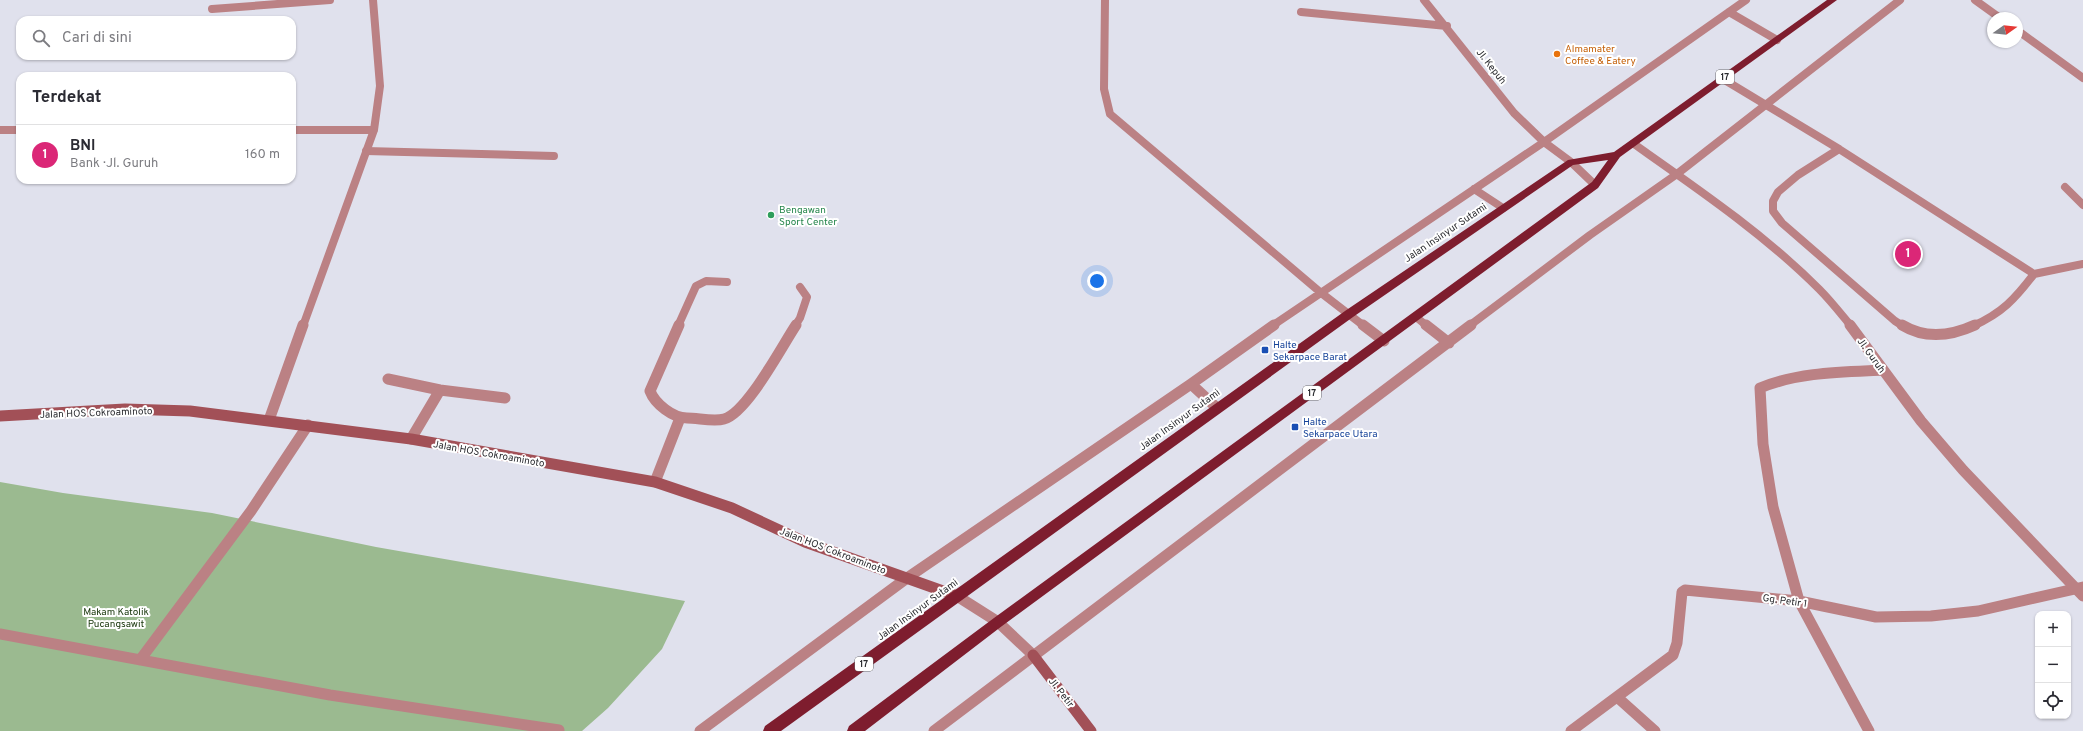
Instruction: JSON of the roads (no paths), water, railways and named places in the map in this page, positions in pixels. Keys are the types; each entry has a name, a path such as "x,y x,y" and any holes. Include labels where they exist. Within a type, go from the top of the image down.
{"highway":[{"name":"Jalan Insinyur Sutami","path":"854,731 998,622 1384,341 1595,185 1617,155 1833,0"},
{"name":"Jalan Insinyur Sutami","path":"770,731 1217,408 1349,314 1503,208 1571,162 1617,155"}],"main road":[{"name":"Jalan HOS Cokroaminoto","path":"0,416 125,409 190,411 411,439 655,482 732,508 805,542 957,596"},
{"name":"Jl. Petir","path":"1033,655 1091,731"}],"street":[{"path":"212,9 330,0"},
{"path":"269,420 374,130 380,86 373,0"},
{"path":"1105,0 1104,89 1110,114 1320,292 1384,341"},
{"name":"Jl. Kepuh","path":"1424,0 1447,26 1514,113 1544,142 1571,162 1595,185"},
{"path":"700,731 907,578 1190,384 1320,292 1544,142 1746,0"},
{"path":"934,731 1590,235 1677,174 1900,0"},
{"path":"1975,0 1992,12"},
{"path":"1301,12 1447,26"},
{"path":"1729,12 1777,40"},
{"path":"2023,34 2083,78"},
{"path":"1723,79 1839,149 2034,274"},
{"path":"0,130 16,130"},
{"path":"296,130 374,130"},
{"name":"Jl. Guruh","path":"1634,144 1677,174 1789,261 1820,290 1852,328 1921,421 1963,470 2080,590"},
{"path":"1839,149 1794,178 1773,199 1771,207 1774,213 1790,230 1895,321 1911,331 1934,335 1975,326 2002,310 2015,298 2034,274 2083,264"},
{"path":"366,151 554,156"},
{"path":"2065,187 2083,204"},
{"path":"1474,189 1503,208"},
{"path":"727,282 706,281 696,286 650,391 654,401 680,418 724,419 738,411 748,400 800,318 807,297 800,287"},
{"path":"1416,317 1449,343"},
{"path":"1866,730 1799,601 1773,507 1763,444 1760,388 1766,385 1793,379 1845,372 1883,370"},
{"path":"388,379 440,390 505,398"},
{"path":"1190,384 1217,408"},
{"path":"411,439 440,390"},
{"path":"655,482 680,418"},
{"path":"140,660 251,511 308,425"},
{"name":"Gg. Petir 1","path":"1571,731 1673,655 1677,643 1682,592 1692,590 1799,601 1876,617 1931,616 1978,611 2080,590"},
{"path":"957,596 998,622 1033,655"},
{"path":"0,634 330,695 559,730"},
{"path":"1617,698 1655,731"}],"place":[{"name":"Almamater Coffee & Eatery","path":"1557,54"},
{"name":"Bengawan Sport Center","path":"771,215"},
{"name":"BNI","path":"1908,254"},
{"name":"Halte Sekarpace Barat","path":"1265,350"},
{"name":"Halte Sekarpace Utara","path":"1295,427"}],"park label":[{"name":"Makam Katolik Pucangsawit","path":"116,616"}]}
